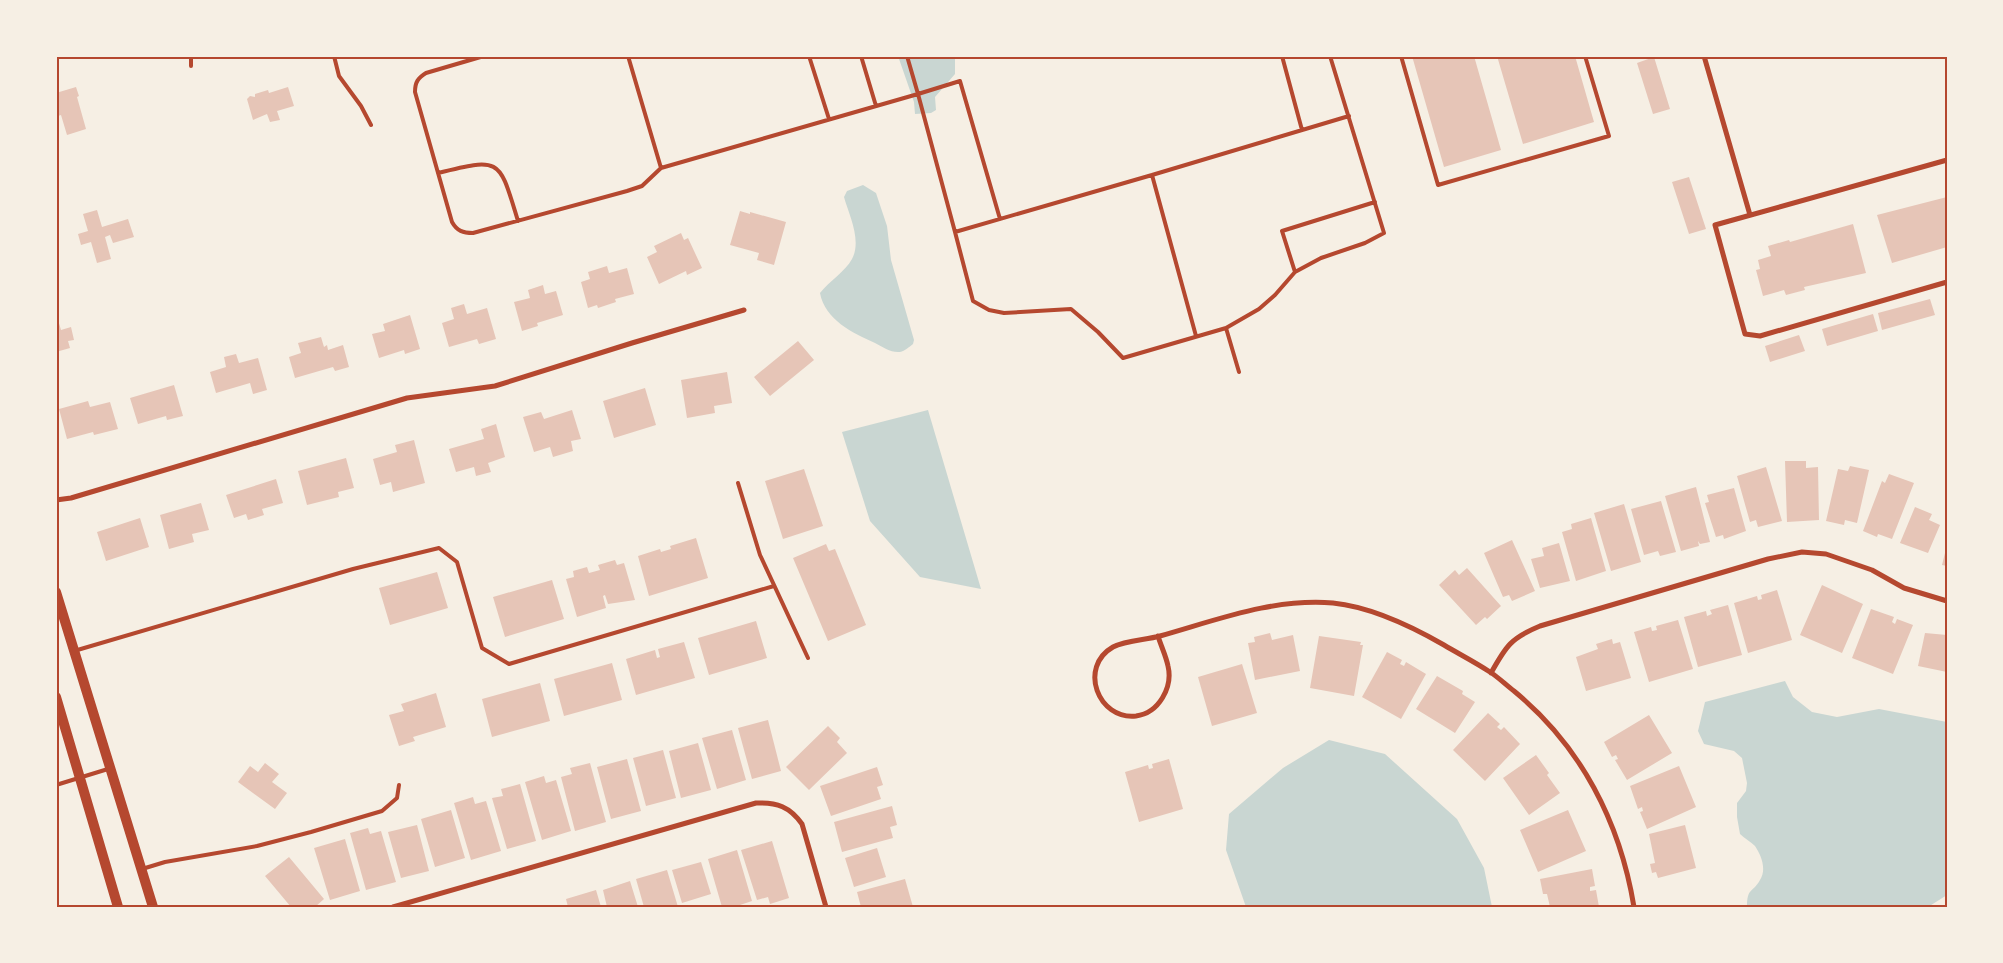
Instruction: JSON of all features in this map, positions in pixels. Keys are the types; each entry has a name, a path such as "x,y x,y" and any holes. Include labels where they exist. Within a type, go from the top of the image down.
{"main road":[{"path":"56,592 153,907"},
{"path":"56,697 118,907"}],"street":[{"path":"1704,56 1750,215"},
{"path":"1947,160 1714,225 1745,334 1760,336 1947,282"},
{"path":"56,500 71,498 407,398 495,386 744,310"},
{"path":"1491,673 1504,648 1520,634 1540,626 1721,572 1802,552 1826,554 1872,570 1904,588 1947,600"},
{"path":"1158,636 1168,667 1169,677 1166,691 1159,704 1149,712 1138,716 1125,716 1115,712 1098,696 1095,687 1095,672 1098,662 1114,646 1272,605 1305,602 1334,603 1386,617 1417,630 1491,673 1550,723 1584,771 1616,838 1634,907"},
{"path":"393,907 756,803 770,802 794,813 802,824 826,907"}],"lane":[{"path":"191,56 191,66"},
{"path":"334,56 339,76 361,106 371,125"},
{"path":"484,56 426,73 419,77 415,85 415,92 452,222 456,229 464,233 473,233 627,191 642,186 661,168 960,81 1000,219"},
{"path":"628,56 661,168"},
{"path":"809,56 829,120"},
{"path":"861,56 876,106"},
{"path":"907,56 973,301 989,310 1004,313 1071,308 1123,358 1226,328 1259,308 1275,295 1294,272 1321,258 1365,243 1384,233 1330,56"},
{"path":"1282,56 1302,130"},
{"path":"1401,56 1438,185 1609,136 1586,56"},
{"path":"955,232 1349,116"},
{"path":"438,173 476,164 486,163 494,166 506,182 518,221"},
{"path":"1152,175 1196,336"},
{"path":"1294,272 1282,231 1375,202"},
{"path":"1226,328 1239,372"},
{"path":"738,484 760,556 808,658"},
{"path":"74,651 352,570 439,548 457,562 482,648 509,664 774,586"},
{"path":"56,785 110,769"},
{"path":"142,869 165,862 256,846 382,811 397,798 399,786"}],"shaded area":[{"path":"898,56 955,56 955,74 935,97 936,110 931,113 915,114 914,102"},
{"path":"863,185 876,193 887,226 891,260 914,340 913,344 900,352 893,352 849,330 828,311 820,293 845,268 855,252 855,236 844,197 847,191"},
{"path":"928,410 981,589 920,577 870,521 842,432"},
{"path":"1785,681 1793,697 1812,712 1837,717 1879,709 1947,722 1947,895 1928,907 1747,907 1749,893 1760,880 1763,867 1755,846 1740,834 1737,803 1746,791 1747,783 1742,758 1734,751 1704,744 1698,731 1705,702"},
{"path":"1329,740 1385,754 1457,819 1484,868 1492,907 1246,907 1226,850 1229,814 1283,768"}],"building":[{"path":"1412,56 1474,56 1501,150 1444,167"},
{"path":"1497,56 1575,56 1594,122 1523,144"},
{"path":"1654,57 1670,109 1653,114 1637,63"},
{"path":"76,87 86,129 67,135 61,115 58,116 56,93"},
{"path":"288,87 294,106 277,111 280,120 270,122 267,114 253,120 247,99 250,96 255,97 255,94 268,90 269,93"},
{"path":"1689,177 1706,229 1689,234 1672,182"},
{"path":"1947,197 1947,247 1892,263 1877,215"},
{"path":"97,210 102,227 128,219 134,237 113,243 110,235 105,237 111,259 97,263 91,242 81,245 78,234 88,231 83,214"},
{"path":"740,211 786,222 774,265 757,260 759,253 730,245"},
{"path":"1853,224 1866,273 1804,287 1805,290 1786,295 1784,290 1763,296 1756,270 1760,269 1758,260 1771,256 1768,246 1789,240 1790,242"},
{"path":"681,233 684,240 688,238 702,268 687,275 686,271 659,284 647,257 657,252 654,246"},
{"path":"607,266 609,273 627,268 634,294 615,299 616,302 598,308 597,305 588,308 581,282 590,279 588,272"},
{"path":"543,285 545,294 556,291 563,315 537,323 538,326 522,331 514,302 530,298 528,290"},
{"path":"1930,299 1935,315 1882,330 1878,313"},
{"path":"464,304 467,314 487,308 496,339 479,344 477,339 449,347 442,323 454,319 451,308"},
{"path":"56,313 61,330 71,327 74,340 68,341 70,348 56,352"},
{"path":"1873,314 1878,331 1827,346 1822,329"},
{"path":"410,315 420,349 405,354 404,350 379,358 372,334 385,331 383,324"},
{"path":"1799,335 1805,351 1770,362 1765,346"},
{"path":"321,337 324,347 327,345 328,350 343,345 349,367 335,371 333,367 295,378 289,357 301,353 298,343"},
{"path":"798,341 814,360 770,396 754,377"},
{"path":"236,354 239,363 258,358 267,390 253,394 250,383 216,393 210,372 226,367 224,357"},
{"path":"727,372 732,403 714,406 715,413 687,418 681,380"},
{"path":"174,385 183,416 167,420 166,416 138,424 130,398"},
{"path":"645,388 656,425 614,438 603,401"},
{"path":"88,401 90,407 110,402 118,429 94,435 93,432 67,439 59,409"},
{"path":"572,410 581,439 571,441 573,451 553,457 550,447 534,452 523,417 541,412 544,419"},
{"path":"496,424 505,457 488,463 491,472 476,476 474,467 456,472 449,449 484,439 481,429"},
{"path":"414,440 425,483 393,492 391,482 380,485 373,459 397,452 395,445"},
{"path":"346,458 354,488 338,492 339,497 307,505 298,471"},
{"path":"1785,461 1806,461 1806,468 1818,467 1819,520 1787,522"},
{"path":"1850,466 1869,470 1857,523 1845,520 1844,525 1826,521 1838,469 1848,471"},
{"path":"1766,467 1782,521 1758,527 1756,520 1750,522 1737,476"},
{"path":"804,469 823,526 783,539 765,481"},
{"path":"1889,474 1914,483 1892,539 1878,534 1877,537 1863,531 1882,481 1885,483"},
{"path":"276,479 283,503 262,509 264,515 248,520 246,514 234,518 226,495"},
{"path":"1696,487 1710,542 1700,544 1698,541 1699,546 1681,551 1665,496"},
{"path":"1734,488 1746,531 1724,539 1723,535 1716,537 1705,503 1709,502 1707,495"},
{"path":"1661,501 1676,552 1660,556 1658,551 1644,555 1631,509"},
{"path":"201,503 209,530 192,534 194,542 169,549 160,515"},
{"path":"1624,504 1641,562 1611,571 1594,513"},
{"path":"1915,507 1932,514 1929,520 1940,525 1928,553 1900,543"},
{"path":"140,518 149,547 106,561 97,532"},
{"path":"1591,518 1606,571 1576,581 1562,532 1572,529 1571,524"},
{"path":"696,538 708,578 649,596 638,556 660,549 661,552 671,549 670,546"},
{"path":"1512,540 1535,591 1512,601 1509,595 1503,597 1484,553"},
{"path":"1559,543 1570,581 1540,588 1531,559 1544,556 1542,548"},
{"path":"826,544 829,551 835,549 866,625 828,641 793,558"},
{"path":"1947,549 1947,566 1942,565"},
{"path":"615,560 617,565 624,563 635,600 608,604 605,595 603,596 606,608 577,617 566,579 574,577 573,571 587,567 589,573 600,570 598,565"},
{"path":"1467,568 1501,606 1487,619 1485,617 1476,625 1439,585 1455,570 1459,575"},
{"path":"437,572 448,608 390,625 379,588"},
{"path":"552,580 564,619 505,637 493,597"},
{"path":"1822,585 1863,604 1842,653 1800,635"},
{"path":"1777,590 1792,640 1748,653 1734,603 1757,596 1758,600 1762,599 1761,595"},
{"path":"1728,605 1742,655 1698,667 1684,617 1706,611 1707,616 1712,614 1710,610"},
{"path":"1871,609 1894,617 1892,622 1895,624 1897,619 1913,625 1893,674 1852,658"},
{"path":"1678,620 1693,669 1649,682 1634,632 1651,627 1652,631 1657,630 1656,626"},
{"path":"756,621 767,658 709,675 698,638"},
{"path":"1270,633 1272,640 1293,635 1300,671 1255,680 1248,643 1255,642 1254,637"},
{"path":"1925,633 1947,635 1947,672 1918,666"},
{"path":"1319,636 1361,642 1360,645 1363,645 1354,696 1310,688"},
{"path":"1612,639 1613,644 1620,642 1631,678 1586,691 1576,657 1598,649 1596,644"},
{"path":"684,642 695,678 636,695 626,659 655,650 657,658 660,657 658,649"},
{"path":"1387,652 1402,660 1400,664 1404,666 1406,662 1426,674 1401,719 1362,697"},
{"path":"612,663 622,700 564,716 554,679"},
{"path":"1242,664 1257,713 1212,726 1198,677"},
{"path":"1437,676 1463,691 1462,694 1475,702 1455,733 1416,709"},
{"path":"540,683 550,721 492,737 482,699"},
{"path":"436,693 446,727 413,737 415,741 399,746 389,715 404,711 401,704"},
{"path":"1488,713 1500,724 1497,727 1501,730 1504,727 1520,744 1485,781 1453,750"},
{"path":"1649,715 1672,753 1627,780 1615,760 1618,759 1616,755 1612,757 1604,742"},
{"path":"768,720 781,771 752,779 738,728"},
{"path":"828,726 840,738 837,742 847,753 809,790 786,767"},
{"path":"732,730 746,780 717,789 702,738"},
{"path":"698,743 711,790 681,798 669,751"},
{"path":"663,750 676,798 646,806 633,758"},
{"path":"1536,755 1560,793 1529,815 1503,778"},
{"path":"627,759 641,811 611,819 597,767"},
{"path":"1169,759 1183,809 1139,822 1125,772 1148,765 1149,769 1153,768 1152,764"},
{"path":"265,763 279,774 272,782 287,793 275,809 238,782 250,766 258,772"},
{"path":"590,763 606,822 575,831 561,777 572,774 570,768"},
{"path":"1679,766 1696,807 1647,829 1640,812 1643,811 1642,807 1638,809 1630,786"},
{"path":"877,767 883,785 877,787 881,799 831,816 820,786"},
{"path":"544,776 546,783 556,780 571,831 542,840 525,782"},
{"path":"520,784 536,841 507,849 492,798 503,796 501,789"},
{"path":"473,797 475,804 486,801 501,851 471,860 454,803"},
{"path":"892,806 897,825 890,827 893,838 842,852 834,822"},
{"path":"451,810 465,858 435,867 421,819"},
{"path":"1568,810 1586,851 1538,872 1520,830"},
{"path":"417,825 429,871 401,878 388,832"},
{"path":"1685,825 1696,868 1658,878 1656,872 1652,873 1650,864 1655,863 1649,834"},
{"path":"368,828 370,834 381,831 396,882 366,890 350,833"},
{"path":"345,839 360,891 330,900 314,848"},
{"path":"772,841 789,898 770,904 768,897 757,900 741,850"},
{"path":"877,848 886,877 854,887 845,858"},
{"path":"737,850 752,901 734,907 722,907 708,859"},
{"path":"289,857 324,899 315,907 291,907 265,876"},
{"path":"701,862 711,894 682,903 672,870"},
{"path":"1592,869 1595,886 1590,887 1590,891 1596,890 1599,907 1550,907 1547,894 1543,894 1540,879"},
{"path":"667,870 678,907 644,907 636,879"},
{"path":"905,879 913,907 861,907 857,892"},
{"path":"630,881 638,907 607,907 603,890"},
{"path":"596,890 601,907 568,907 566,899"}]}
